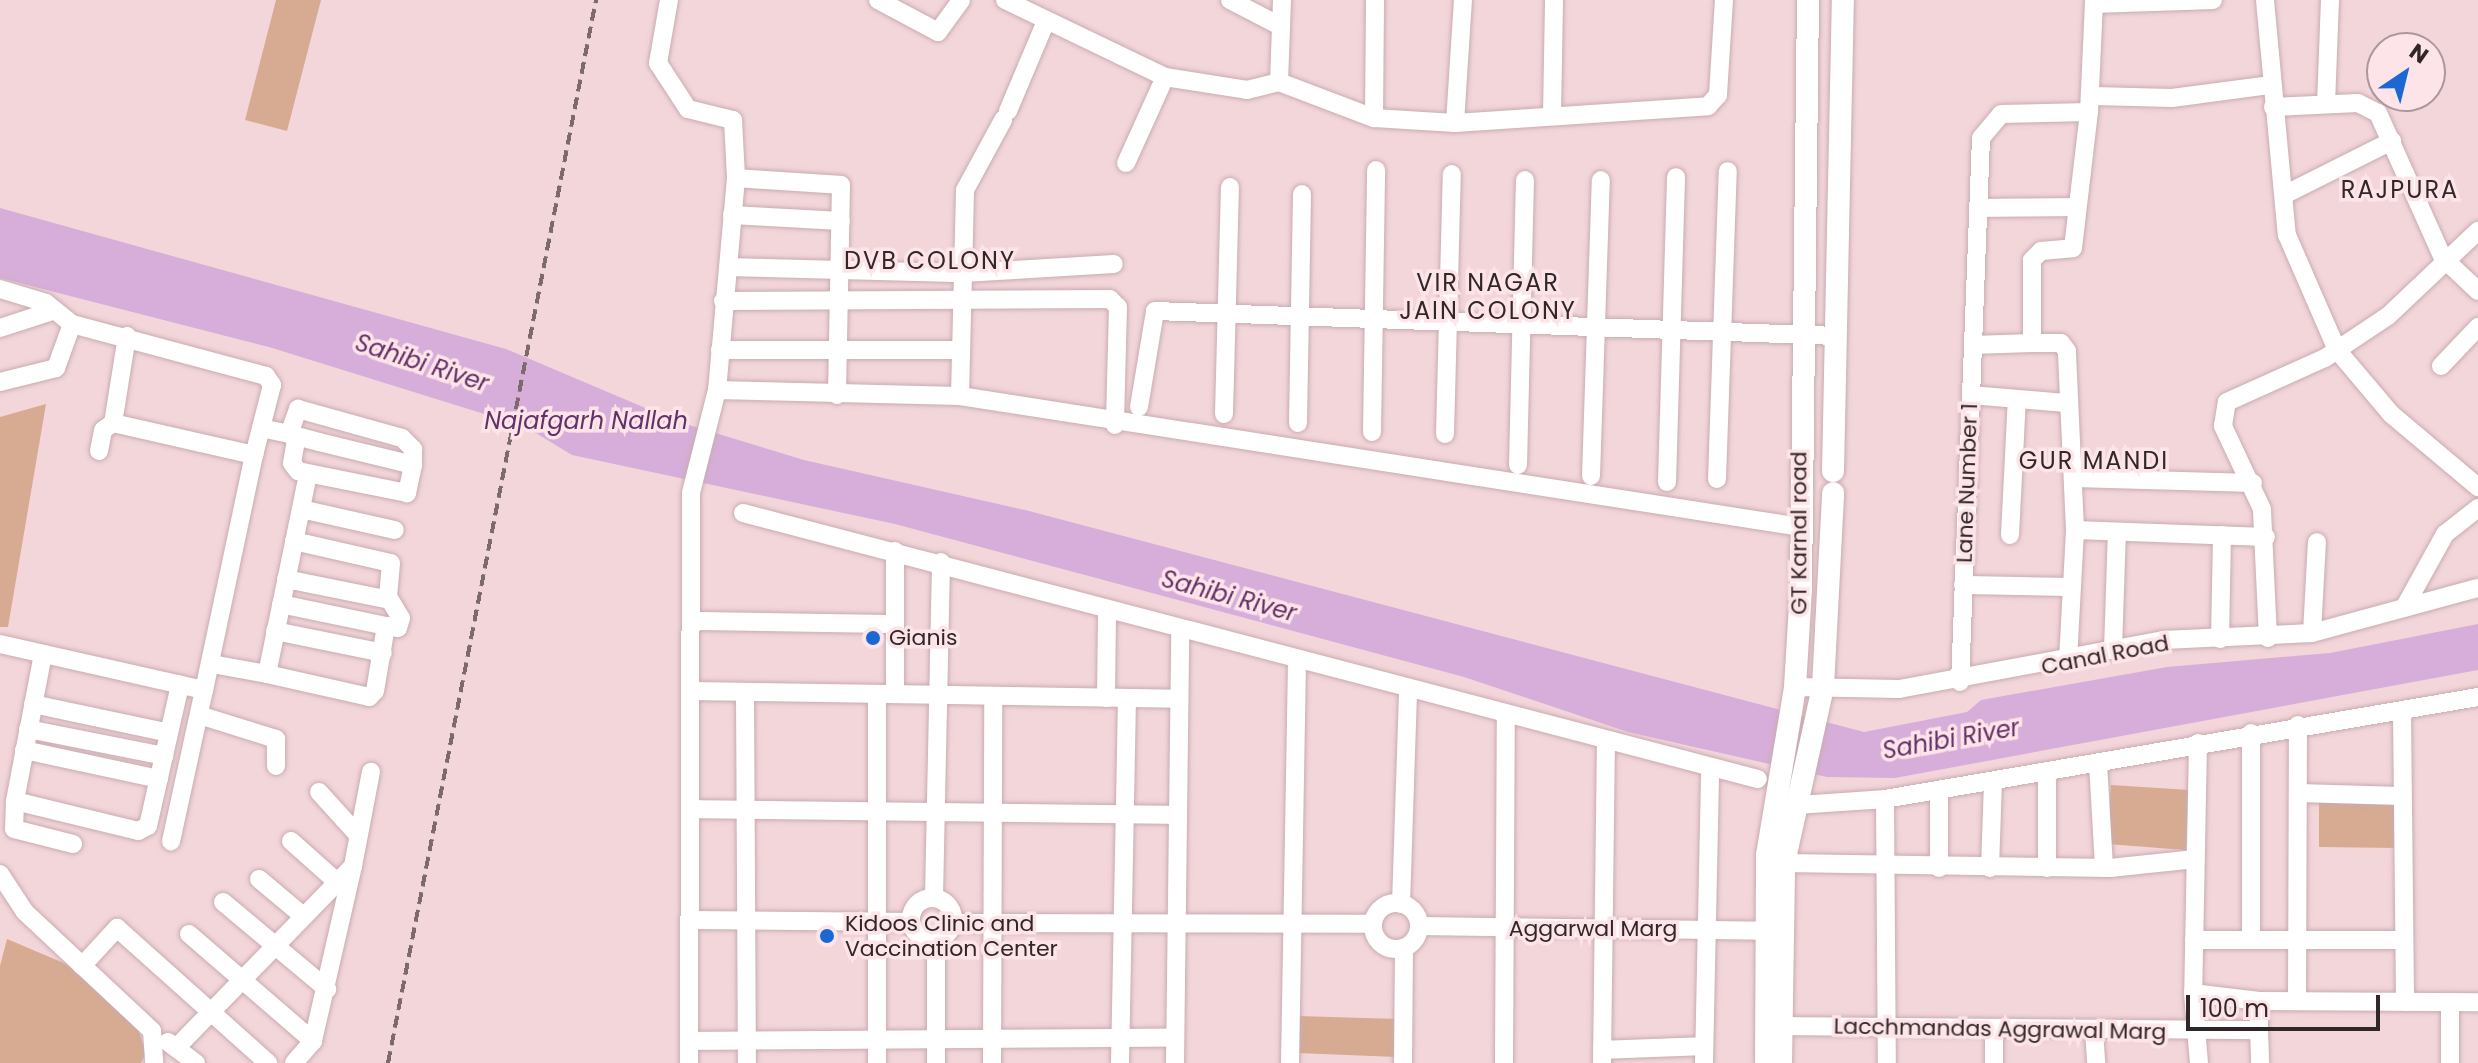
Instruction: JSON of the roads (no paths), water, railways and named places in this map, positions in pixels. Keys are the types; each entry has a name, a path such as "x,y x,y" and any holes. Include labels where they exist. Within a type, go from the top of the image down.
{"main road":[{"name":"GT Karnal road","path":"1781,1063 1783,790 1801,582 1800,335 1808,0"},
{"name":"GT Karnal road","path":"1766,1063 1767,855 1783,790 1817,711 1823,687 1831,583 1843,0"}],"street":[{"path":"669,0 658,63 688,109 733,120 736,178 717,390 691,493 695,621 691,691 689,1063"},
{"path":"878,0 938,32 961,0"},
{"path":"1005,0 1165,77 1247,90 1279,82 1374,118 1455,123 1712,103 1724,0"},
{"path":"1230,0 1280,26"},
{"path":"1279,82 1282,0"},
{"path":"1374,118 1375,0"},
{"path":"1455,123 1463,0"},
{"path":"1552,116 1554,0"},
{"path":"1978,208 2074,207 2083,199 2091,104 2094,2 2213,0"},
{"path":"2265,0 2287,235 2337,350 2391,414 2478,487"},
{"path":"2326,104 2330,0"},
{"path":"960,396 965,190 1005,115 1046,21"},
{"path":"1126,163 1165,77"},
{"path":"2091,104 2172,98 2271,85"},
{"name":"Lane Number 1","path":"1960,682 1981,138 1990,118 2091,104"},
{"path":"2273,107 2326,104 2368,106 2392,141 2443,258 2478,291"},
{"path":"2284,195 2392,141"},
{"path":"1372,432 1376,170"},
{"path":"1717,479 1728,171"},
{"path":"1445,434 1451,322 1452,174"},
{"path":"1667,482 1676,177"},
{"path":"736,178 841,185 837,395"},
{"path":"1518,465 1525,180"},
{"path":"1591,476 1601,180"},
{"path":"1224,414 1230,187"},
{"path":"1298,423 1303,317 1302,194"},
{"path":"2032,343 2034,255 2071,250 2074,207"},
{"path":"732,215 841,221"},
{"path":"2268,638 2266,537 2253,483 2223,426 2227,402 2337,350 2388,316 2443,258 2478,231"},
{"path":"728,267 840,266 964,273 1114,264"},
{"path":"0,289 46,303 49,312 72,324 127,336 266,376 272,385 254,455 212,664 171,841"},
{"path":"723,301 964,305 1114,301 1115,425"},
{"path":"0,328 49,312"},
{"path":"1139,407 1149,315 1229,314 1836,336"},
{"path":"0,382 56,368 72,324"},
{"path":"2441,366 2478,327"},
{"path":"99,451 103,430 113,423 127,336"},
{"path":"1973,345 2032,343 2067,347 2066,403 2074,478 2075,530 2068,660"},
{"path":"720,350 961,350"},
{"path":"717,390 960,396 1115,425 1800,527"},
{"path":"1971,395 2066,403"},
{"path":"2010,535 2017,399"},
{"path":"298,409 402,438 413,449 413,465 403,495 309,475 293,467 293,435 298,409"},
{"path":"113,423 254,455"},
{"path":"261,428 413,465"},
{"path":"267,674 301,509 319,442"},
{"path":"2074,478 2253,483"},
{"path":"2404,608 2445,534 2478,508"},
{"path":"301,509 395,530"},
{"path":"743,513 941,562 1408,693 1606,741 1783,790 1885,799 2251,733 2478,697"},
{"path":"2075,530 2266,537"},
{"path":"2113,650 2117,532"},
{"path":"2220,639 2222,535"},
{"path":"281,604 398,628 401,618 388,599 391,563 294,541"},
{"path":"2312,633 2317,542"},
{"path":"877,1063 877,808 894,624 895,551"},
{"path":"934,897 933,808 941,562"},
{"path":"286,579 388,599"},
{"path":"1801,582 1831,583"},
{"path":"1963,585 2072,587"},
{"name":"Canal Road","path":"1792,697 1823,687 1960,682 2113,650 2312,633 2478,588"},
{"path":"1106,698 1107,610"},
{"path":"695,621 894,624"},
{"path":"212,664 369,697 383,653 386,626"},
{"path":"1175,1063 1180,629"},
{"path":"275,631 383,653"},
{"path":"0,644 204,690"},
{"path":"43,654 15,801 14,829 73,844"},
{"path":"1290,1063 1297,662"},
{"path":"15,801 143,831 159,779 180,685"},
{"path":"691,691 1178,699"},
{"path":"745,692 747,1063"},
{"path":"1403,1063 1404,948 1420,926 1401,904 1408,693"},
{"path":"992,1063 995,927 993,697"},
{"path":"1120,1063 1121,812 1127,699"},
{"path":"33,704 169,733"},
{"path":"2402,711 2405,1002"},
{"path":"199,715 276,739 276,766"},
{"path":"1504,1063 1506,716"},
{"path":"2297,1001 2300,939 2298,725"},
{"path":"28,729 164,756"},
{"path":"2251,733 2251,940"},
{"path":"1606,741 1601,929 1602,1057 1704,1054 1710,768"},
{"path":"2198,743 2193,993 2199,1030 2199,1063"},
{"path":"24,750 159,779"},
{"path":"2098,763 2104,868"},
{"path":"294,1063 313,1041 327,989 371,772"},
{"path":"2047,772 2047,868"},
{"path":"1990,868 1993,781"},
{"path":"1939,790 1939,868"},
{"path":"319,792 358,835"},
{"path":"2299,793 2401,796"},
{"path":"1885,799 1887,1063"},
{"path":"690,809 933,808 1177,815"},
{"path":"291,841 337,882"},
{"path":"1784,863 1885,868 2104,868 2196,859"},
{"path":"176,1048 353,866"},
{"path":"0,874 25,912 152,1031 196,1063"},
{"path":"259,879 303,916"},
{"path":"934,897 914,907 911,922 924,939 936,940"},
{"path":"934,897 951,909 953,923"},
{"path":"223,902 327,989"},
{"path":"1373,924 1382,908 1401,904"},
{"path":"692,920 748,923 911,922"},
{"path":"953,923 995,927 1121,923 1373,924"},
{"path":"936,1063 936,940 953,923"},
{"path":"1373,924 1386,947 1404,948"},
{"name":"Aggarwal Marg","path":"1420,926 1766,931"},
{"path":"82,966 117,928 268,1063"},
{"path":"189,934 313,1041"},
{"path":"2194,940 2404,940"},
{"path":"2193,993 2259,1001 2478,1002"},
{"path":"2259,1001 2260,1063"},
{"path":"2450,1002 2450,1063"},
{"name":"Lacchmandas Aggrawal Marg","path":"1782,1026 1994,1032 2259,1030"},
{"path":"152,1031 154,1063"},
{"path":"2094,1031 2096,1063"},
{"path":"1994,1032 1994,1063"},
{"path":"689,1041 1175,1038"}],"water":[{"name":"Najafgarh Nallah","path":"0,208 506,349 676,421 804,460 1029,511 1864,732 1967,712 1981,700 2167,667 2330,653 2478,624 2478,670 1895,778 1827,777 1628,732 1464,677 895,524 572,455 526,427 269,347 0,278"}],"railway":[{"path":"388,1063 596,0"}],"place":[{"name":"Gianis","path":"873,638"},
{"name":"Kidoos Clinic and Vaccination Center","path":"827,936"}],"district":[{"name":"RAJPURA","path":"2400,190"},
{"name":"DVB COLONY","path":"930,261"},
{"name":"VIR NAGAR JAIN COLONY","path":"1488,297"},
{"name":"GUR MANDI","path":"2094,461"}],"water label":[{"name":"Sahibi River","path":"422,363"},
{"name":"Sahibi River","path":"1229,596"},
{"name":"Sahibi River","path":"1951,739"}]}
